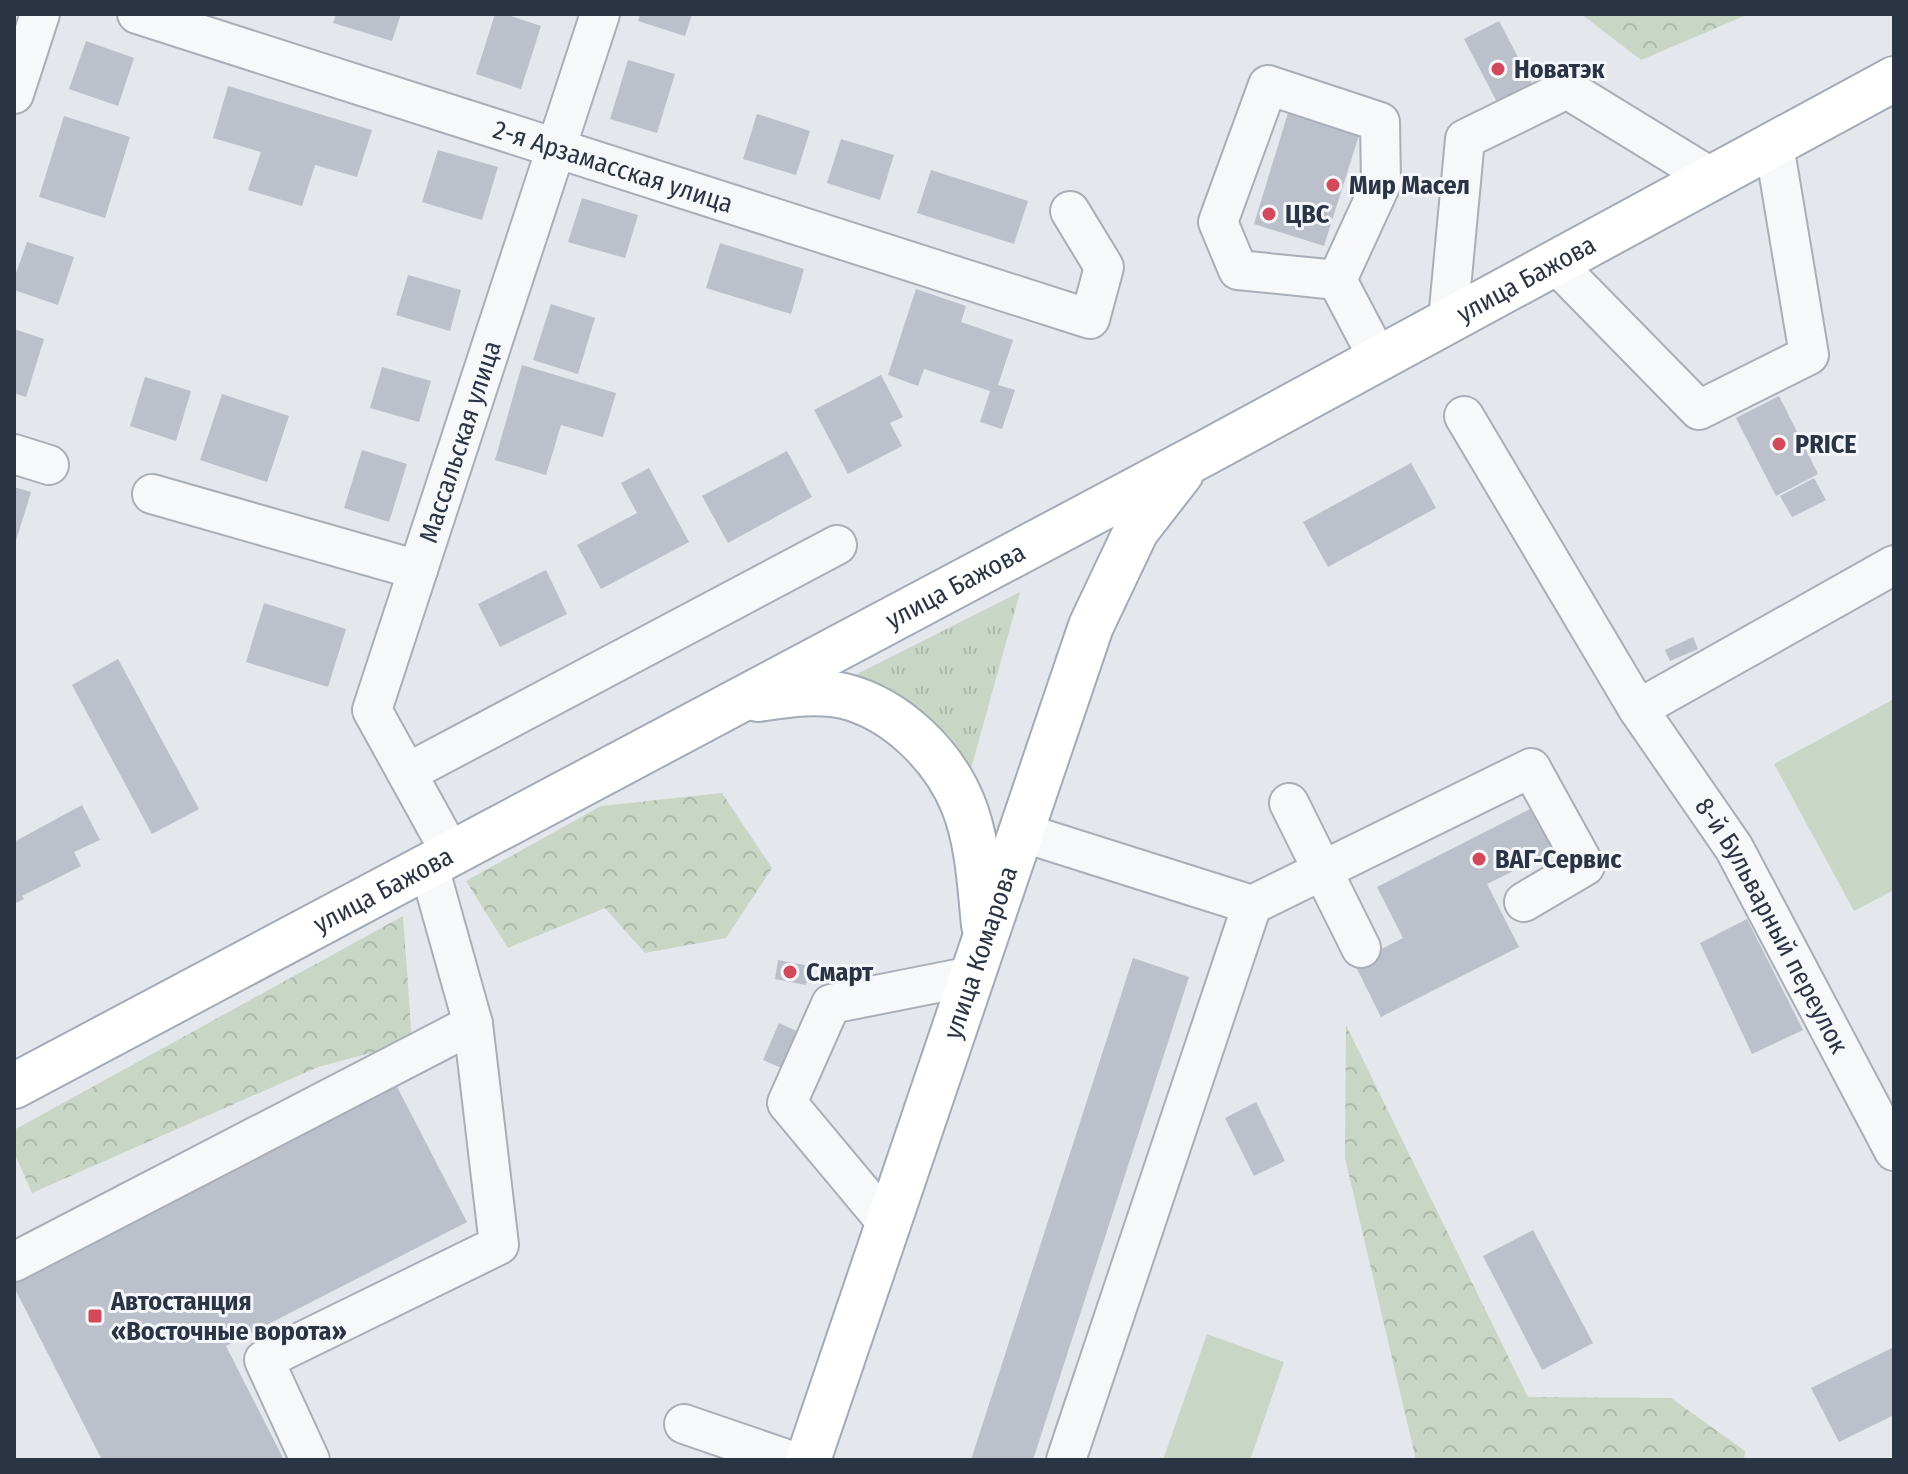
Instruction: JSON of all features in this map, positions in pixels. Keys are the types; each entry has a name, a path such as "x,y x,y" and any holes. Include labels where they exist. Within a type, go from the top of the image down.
{"main road":[{"name":"улица Бажова","path":"14,1086 1190,461 1894,79"},
{"name":"улица Комарова","path":"808,1460 1091,626 1136,531 1190,461"},
{"path":"736,703 814,693 844,696 869,706 917,737 952,781 964,806 977,860 978,956"}],"street":[{"path":"14,94 40,14"},
{"name":"2-я Арзамасская улица","path":"137,14 1090,319 1104,267 1070,211"},
{"name":"Массальская улица","path":"310,1460 264,1360 499,1245 473,1024 441,861 407,773 372,710 600,14"},
{"path":"1268,85 1380,122 1381,184 1337,280 1238,270 1218,222 1268,85"},
{"path":"1448,320 1465,139 1567,89 1712,178"},
{"path":"1555,263 1699,410 1809,355 1774,145"},
{"path":"1337,280 1378,358"},
{"name":"8-й Бульварный переулок","path":"1464,416 1638,709 1734,848 1894,1151"},
{"path":"152,494 418,570"},
{"path":"407,773 837,545"},
{"path":"1638,709 1894,565"},
{"path":"1021,832 1252,905 1531,768 1585,866 1524,902"},
{"path":"1289,803 1361,948"},
{"path":"1066,1460 1252,905"},
{"path":"888,1224 787,1103 831,1004 978,956"},
{"path":"14,1262 473,1024"},
{"path":"684,1424 789,1460"}],"green space":[{"path":"1581,14 1749,14 1641,60"},
{"path":"1020,592 969,776 849,678"},
{"path":"1894,699 1894,890 1854,911 1774,764"},
{"path":"722,793 772,868 726,938 645,953 605,908 508,948 466,881 601,806"},
{"path":"403,916 412,1042 318,1067 32,1193 14,1152 14,1130"},
{"path":"1346,1025 1528,1397 1671,1398 1745,1451 1744,1460 1416,1460 1345,1158"},
{"path":"1207,1334 1284,1362 1250,1460 1163,1460"}],"building":[{"path":"336,14 401,14 392,41 333,23"},
{"path":"495,14 505,14 541,26 521,89 476,74"},
{"path":"640,14 692,14 685,36 638,21"},
{"path":"1499,21 1533,86 1498,104 1464,39"},
{"path":"86,41 134,58 118,106 69,89"},
{"path":"628,60 675,74 657,133 610,119"},
{"path":"228,86 372,130 357,177 315,165 302,206 248,190 261,152 213,138"},
{"path":"1291,103 1362,126 1324,246 1254,224"},
{"path":"757,114 810,131 796,175 743,159"},
{"path":"64,116 130,137 105,218 39,197"},
{"path":"841,139 894,155 880,200 827,183"},
{"path":"438,150 498,167 482,220 422,202"},
{"path":"931,170 1028,201 1014,244 917,213"},
{"path":"582,198 638,215 625,258 568,242"},
{"path":"27,242 74,257 58,305 14,290 14,279"},
{"path":"720,243 804,269 791,314 706,288"},
{"path":"408,275 461,290 450,331 396,315"},
{"path":"916,289 966,306 961,322 1013,340 998,385 1015,390 1002,429 980,422 990,391 924,369 918,386 888,375"},
{"path":"551,304 595,318 578,374 533,360"},
{"path":"14,329 44,339 26,397 14,393"},
{"path":"522,365 616,393 603,437 561,425 546,475 495,460"},
{"path":"382,367 431,381 419,422 370,408"},
{"path":"881,375 903,417 890,423 902,446 848,474 814,410"},
{"path":"145,377 191,391 176,441 130,426"},
{"path":"222,394 289,416 267,482 200,460"},
{"path":"1779,396 1818,474 1776,496 1736,418"},
{"path":"362,450 407,464 389,522 344,508"},
{"path":"787,451 812,497 728,543 702,496"},
{"path":"1411,463 1436,508 1328,567 1303,522"},
{"path":"649,468 689,542 601,589 577,545 637,513 621,483"},
{"path":"1814,478 1826,500 1792,517 1780,496"},
{"path":"14,487 31,492 15,544 14,544"},
{"path":"546,570 567,614 500,647 478,604"},
{"path":"264,603 346,629 328,687 246,662"},
{"path":"1693,637 1698,649 1670,661 1665,650"},
{"path":"118,659 199,809 152,834 72,685"},
{"path":"82,805 100,840 74,852 81,866 22,896 24,899 14,904 14,842"},
{"path":"1536,806 1558,849 1487,884 1519,947 1381,1017 1354,963 1403,938 1377,887"},
{"path":"1747,919 1803,1030 1752,1054 1700,943"},
{"path":"1133,958 1189,977 1033,1460 971,1460"},
{"path":"778,960 810,966 806,985 775,979"},
{"path":"779,1023 801,1033 786,1070 763,1060"},
{"path":"393,1079 467,1222 226,1346 284,1460 102,1460 14,1287 14,1271"},
{"path":"1256,1102 1285,1161 1254,1176 1225,1118"},
{"path":"1533,1230 1593,1343 1542,1370 1483,1256"},
{"path":"1894,1347 1894,1415 1839,1442 1811,1388"}],"place":[{"name":"Новатэк","path":"1498,69"},
{"name":"Мир Масел","path":"1333,185"},
{"name":"ЦВС","path":"1269,214"},
{"name":"PRICE","path":"1779,444"},
{"name":"ВАГ-Сервис","path":"1479,859"},
{"name":"Смарт","path":"790,972"},
{"name":"Автостанция «Восточные ворота»","path":"95,1316"}]}
